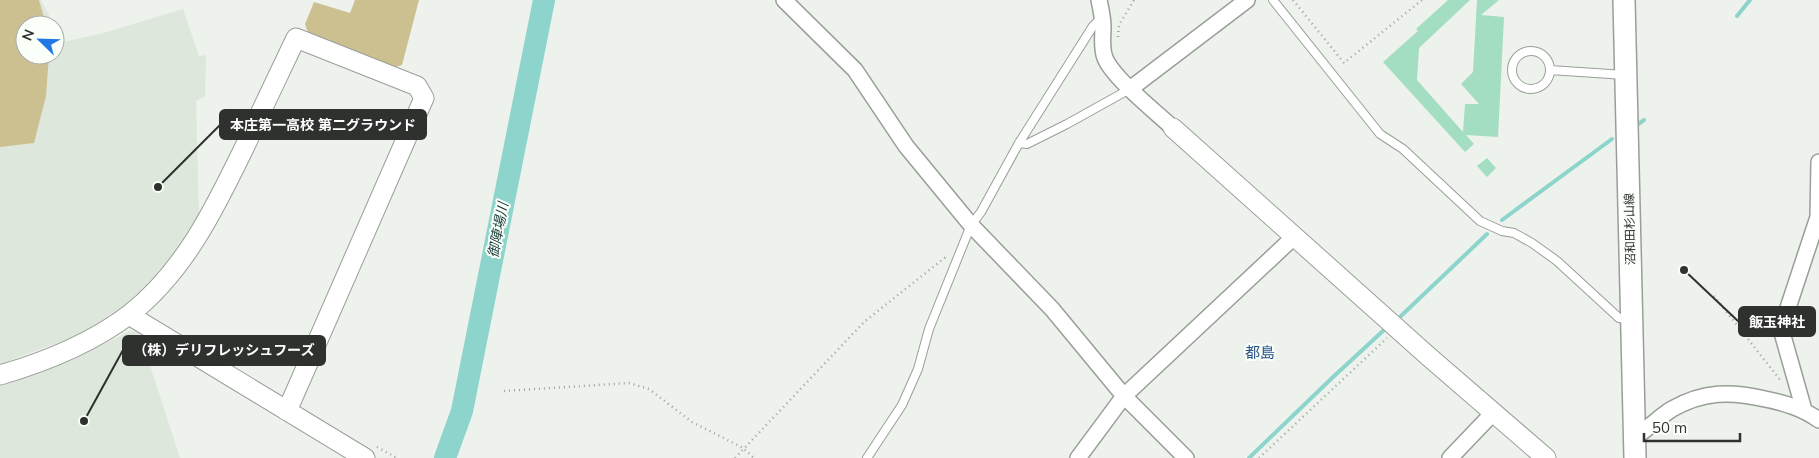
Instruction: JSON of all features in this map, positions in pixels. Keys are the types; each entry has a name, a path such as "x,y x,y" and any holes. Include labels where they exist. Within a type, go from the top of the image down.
{"main road":[{"name":"沼和田杉山線","path":"1624,0 1632,319 1631,451"}],"street":[{"path":"784,0 855,70 906,146 971,225 1052,309 1124,396 1186,458"},
{"path":"1099,0 1105,58 1111,68 1130,89 1546,458"},
{"path":"1130,89 1247,0"},
{"path":"0,375 27,367 83,343 129,315 154,292 205,227 296,38 417,86 424,98 287,411"},
{"path":"1804,410 1781,329 1818,218 1819,162"},
{"path":"1078,458 1124,396 1295,236"},
{"path":"129,315 365,458"},
{"path":"1631,451 1673,409 1703,396 1734,393 1785,403 1804,410 1819,420"},
{"path":"1450,458 1494,412"}],"lane":[{"path":"1273,0 1380,134 1403,149 1480,221 1502,231 1514,233 1532,242 1557,261 1619,318 1632,319"},
{"path":"867,458 902,406 918,368 929,329 971,225 981,212 1019,143 1093,26 1102,16"},
{"path":"1530,51 1541,54 1546,58 1550,70 1546,82 1535,89 1522,87 1514,78 1512,72 1514,60 1524,52 1530,51"},
{"path":"1550,70 1625,75"},
{"path":"1019,143 1027,144 1130,89"}],"path":[{"path":"1118,39 1119,25 1134,0"},
{"path":"1293,0 1344,63 1422,0"},
{"path":"735,458 864,322 964,244"},
{"path":"1714,296 1786,387"},
{"path":"1259,458 1398,328"},
{"path":"504,391 629,383 649,389 692,422 743,448 754,458"}],"shaded area":[{"path":"0,0 41,0 49,15 15,15 15,65 65,65 65,42 100,34 183,9 199,56 206,55 205,96 196,101 199,215 178,249 143,289 120,309 79,335 0,364"},
{"path":"0,0 39,0 43,15 15,15 15,65 48,65 46,96 34,143 0,147"},
{"path":"355,0 419,0 402,65 396,67 308,33 305,24 314,2 350,13"},
{"path":"130,331 139,332 180,458 0,458 0,385 86,353"}],"building":[{"path":"1448,0 1470,0 1419,48 1417,80 1463,132 1465,104 1479,104 1461,84 1473,72 1477,0 1499,0 1481,15 1504,17 1498,137 1466,135 1474,144 1465,152 1383,62 1418,31 1416,29"},
{"path":"1487,158 1496,168 1487,177 1477,166"}],"waterway":[{"name":"御陣場川","path":"445,458 462,411 544,0"},
{"path":"1737,16 1750,0"},
{"path":"1637,125 1644,120"},
{"path":"1502,220 1612,139"},
{"path":"1401,316 1487,234"},
{"path":"1249,458 1384,330"}],"place":[{"name":"本庄第一高校 第二グラウンド","path":"158,187"},
{"name":"飯玉神社","path":"1684,270"},
{"name":"（株）デリフレッシュフーズ","path":"84,421"}],"district":[{"name":"都島","path":"1260,353"}]}
